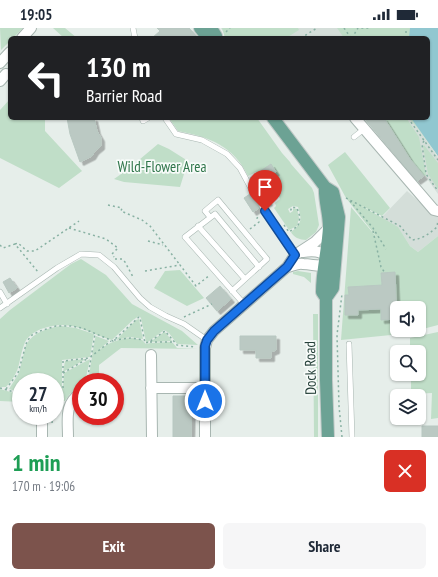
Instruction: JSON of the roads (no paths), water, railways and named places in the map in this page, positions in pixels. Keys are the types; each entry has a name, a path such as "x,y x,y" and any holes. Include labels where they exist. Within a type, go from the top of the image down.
{"main road":[{"path":"200,28 213,34"},
{"name":"Dock Road","path":"275,120 325,187 333,192 338,217 338,229 322,292 326,298 328,437"},
{"name":"Dock Road","path":"325,187 324,196 329,216 329,228 325,253 330,264"}],"street":[{"path":"24,36 31,28"},
{"path":"357,120 434,210 438,211"},
{"path":"205,437 206,344 214,331 287,267 295,255 315,242 329,228"},
{"path":"295,255 312,251 325,253"},
{"path":"287,267 302,263 314,266 330,264"},
{"path":"151,356 152,437"},
{"path":"151,388 205,388"},
{"path":"68,437 69,407 72,401"},
{"path":"42,425 42,437"}],"lane":[{"path":"166,120 175,133 202,140 224,152 240,168 253,192"},
{"path":"354,137 364,129"},
{"path":"210,217 205,211 218,200 267,259 232,291"},
{"path":"262,206 295,255"},
{"path":"244,304 185,237 215,214 259,267"},
{"path":"198,226 245,279"},
{"path":"0,308 57,268 81,254 98,255 109,262 150,307 179,322 206,344"},
{"path":"0,292 7,304"},
{"path":"349,344 352,437"}],"water":[{"path":"410,28 438,28 438,156 412,120 430,120 430,36 409,36"}],"park label":[{"name":"Wild-Flower Area","path":"162,166"}]}
